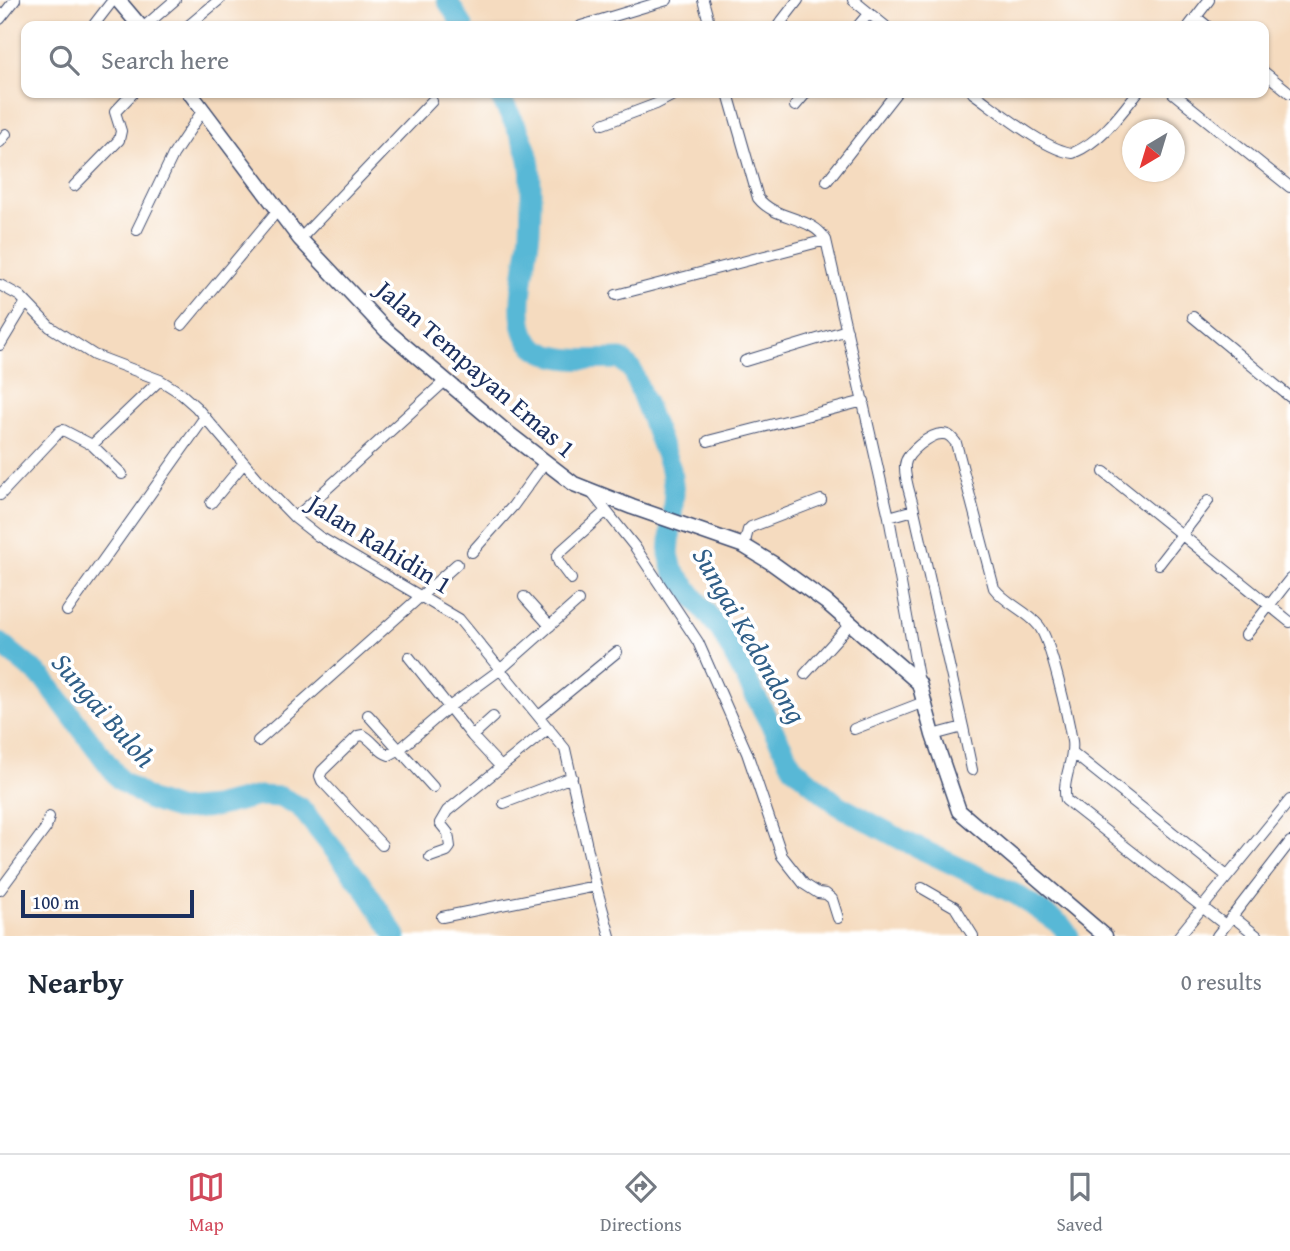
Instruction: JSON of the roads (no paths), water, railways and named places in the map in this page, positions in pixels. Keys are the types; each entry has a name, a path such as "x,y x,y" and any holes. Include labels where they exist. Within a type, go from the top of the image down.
{"street":[{"path":"0,19 15,0"},
{"path":"97,21 115,0 135,21"},
{"path":"151,21 175,0"},
{"path":"194,21 219,0"},
{"path":"598,21 667,0"},
{"path":"703,0 709,21"},
{"path":"782,21 798,0"},
{"path":"853,0 879,21"},
{"path":"1194,21 1209,0"},
{"path":"862,21 869,13"},
{"path":"1269,76 1290,93"},
{"path":"74,186 119,140 121,131 115,112 128,98"},
{"name":"Jalan Tempayan Emas 1","path":"194,98 300,239 386,330 545,462 574,484 591,492 744,547 783,571 851,623 919,683"},
{"path":"603,124 667,98"},
{"path":"729,98 758,198 770,209 811,225 826,240 889,517 919,683 956,803 964,816 1105,936"},
{"path":"795,106 802,98"},
{"path":"827,181 892,98"},
{"path":"980,98 1036,137 1055,148 1073,153 1094,141 1116,120 1133,98"},
{"path":"1178,98 1290,187"},
{"path":"300,239 432,101"},
{"path":"137,230 173,155 203,110"},
{"path":"182,325 278,210"},
{"path":"616,295 826,240"},
{"name":"Jalan Rahidin 1","path":"0,285 26,302 50,327 94,355 160,380 179,392 295,517 318,536 459,619 565,749 610,936"},
{"path":"0,345 26,302"},
{"path":"1193,317 1290,397"},
{"path":"745,361 847,330"},
{"path":"92,445 160,380"},
{"path":"295,517 445,381"},
{"path":"708,441 863,401"},
{"path":"67,611 205,417"},
{"path":"0,495 63,430 92,445 122,474"},
{"path":"972,770 905,468 906,460 930,438 939,434 948,435 956,443 994,587 1001,597 1020,609 1041,628 1058,680 1073,753 1066,800 1202,907 1256,936"},
{"path":"472,552 513,506 545,462"},
{"path":"211,503 244,463"},
{"path":"1104,472 1290,622"},
{"path":"591,492 635,547 698,642 747,753 782,856 804,884 832,899 838,918"},
{"path":"744,547 751,527 821,500"},
{"path":"1159,564 1208,502"},
{"path":"889,517 914,510"},
{"path":"571,579 557,557 606,512"},
{"path":"258,741 457,564"},
{"path":"1246,635 1290,579"},
{"path":"524,597 550,626"},
{"path":"382,845 320,776 321,771 358,736 369,738 383,754 389,755 400,749 449,707 500,669 578,601"},
{"path":"805,674 851,623"},
{"path":"538,716 617,652"},
{"path":"409,657 472,736 500,766"},
{"path":"854,729 924,702"},
{"path":"368,715 433,787"},
{"path":"472,736 493,717"},
{"path":"430,858 450,847 448,833 440,823 447,811 549,727"},
{"path":"933,735 962,727"},
{"path":"1073,753 1227,876"},
{"path":"504,803 572,777"},
{"path":"1179,936 1290,800"},
{"path":"0,890 46,828 49,817"},
{"path":"1217,936 1290,842"},
{"path":"442,917 596,886"},
{"path":"922,888 956,906 973,936"}],"waterway":[{"name":"Sungai Kedondong","path":"447,0 460,21"},
{"name":"Sungai Kedondong","path":"501,98 522,138 530,166 530,231 521,303 524,331 537,349 548,354 585,360 621,359 632,370 671,469 674,493 669,554 673,570 721,631 793,767 838,805 902,840 1017,895 1061,925 1069,936"},
{"name":"Sungai Buloh","path":"0,643 44,679 120,780 150,800 179,810 214,807 259,796 281,797 300,807 363,886 396,936"}]}
